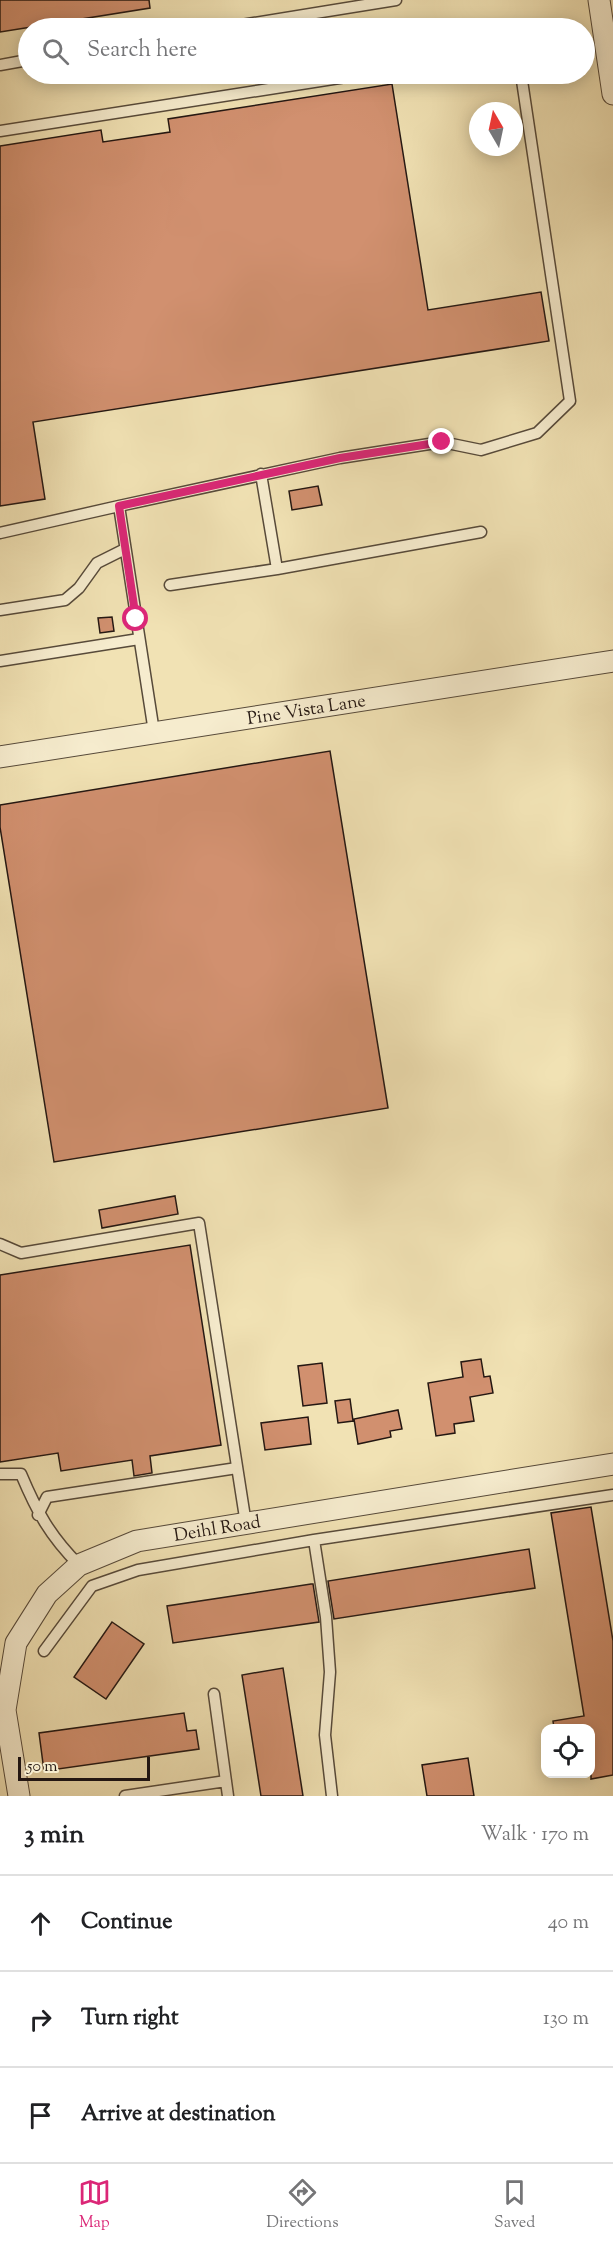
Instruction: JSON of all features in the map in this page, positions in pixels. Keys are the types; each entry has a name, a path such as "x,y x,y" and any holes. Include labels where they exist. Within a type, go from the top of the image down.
{"street":[{"path":"599,0 613,94"},
{"name":"Pine Vista Lane","path":"0,757 613,661"},
{"name":"Deihl Road","path":"19,1796 4,1699 16,1643 47,1594 79,1565 137,1541 613,1464"}],"lane":[{"path":"285,18 396,0"},
{"path":"0,65 18,62"},
{"path":"0,131 301,84"},
{"path":"0,533 340,458 442,442 481,450 537,433 570,401 522,84"},
{"path":"261,474 278,569"},
{"path":"119,506 154,732"},
{"path":"170,585 278,569 481,532"},
{"path":"0,610 65,600 79,588 97,563 125,549"},
{"path":"0,661 139,639"},
{"path":"0,1244 21,1253 199,1223 246,1524"},
{"path":"38,1515 47,1497 237,1468"},
{"path":"0,1474 21,1474 38,1515 57,1543 79,1565"},
{"path":"44,1652 92,1586 138,1570 314,1540 613,1495"},
{"path":"314,1540 326,1617 330,1672 325,1735 332,1796"},
{"path":"214,1694 228,1796"},
{"path":"125,1796 226,1781"}],"building":[{"path":"0,0 149,0 150,8 88,18 18,18 18,29 0,32"},
{"path":"392,84 428,310 541,292 549,341 33,422 45,499 0,506 0,146 101,130 103,142 170,132 168,119"},
{"path":"318,486 322,505 292,510 289,491"},
{"path":"112,617 114,631 100,633 98,618"},
{"path":"330,751 388,1108 54,1162 0,827 0,805"},
{"path":"175,1196 178,1214 102,1228 99,1210"},
{"path":"190,1245 221,1445 150,1456 152,1473 134,1476 132,1460 61,1471 58,1453 0,1462 0,1275"},
{"path":"481,1359 484,1377 490,1376 493,1393 470,1397 474,1421 454,1424 455,1433 436,1436 428,1383 463,1377 461,1362"},
{"path":"322,1363 327,1403 303,1406 298,1366"},
{"path":"350,1399 353,1421 338,1423 335,1401"},
{"path":"398,1410 402,1429 390,1431 391,1437 358,1444 354,1419"},
{"path":"308,1417 311,1444 265,1450 261,1423"},
{"path":"591,1507 613,1641 613,1775 591,1779 595,1778 595,1724 553,1724 553,1721 584,1716 551,1513"},
{"path":"529,1549 535,1588 334,1619 328,1581"},
{"path":"313,1584 319,1622 173,1643 167,1606"},
{"path":"112,1622 144,1644 106,1699 74,1677"},
{"path":"283,1668 303,1796 261,1796 242,1675"},
{"path":"184,1713 187,1731 196,1730 199,1749 44,1771 39,1733"},
{"path":"468,1758 474,1796 427,1796 422,1765"}],"route":[{"path":"136,619 119,506 151,497 340,458 442,442"}]}
